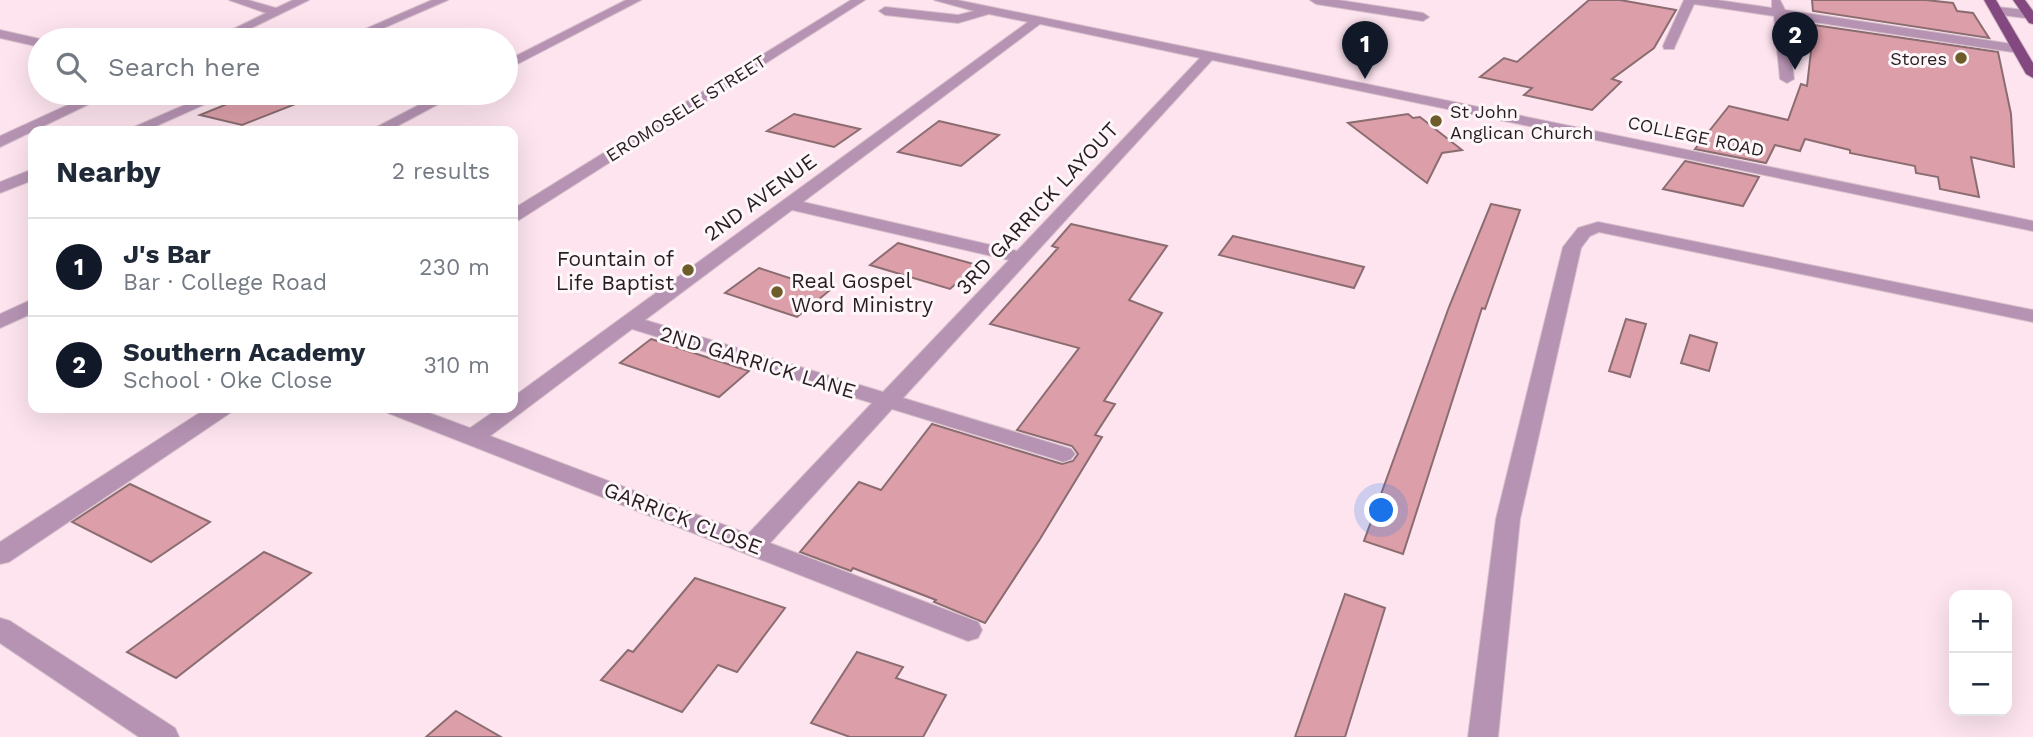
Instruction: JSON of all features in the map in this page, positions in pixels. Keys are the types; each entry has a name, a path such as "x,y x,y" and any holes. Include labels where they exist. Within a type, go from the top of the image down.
{"main road":[{"path":"2019,0 2032,17"},
{"path":"1994,6 2033,74"}],"street":[{"path":"235,0 276,12"},
{"path":"242,28 303,0"},
{"path":"375,28 442,0"},
{"path":"518,60 635,0"},
{"name":"EROMOSELE STREET","path":"518,213 859,0"},
{"name":"COLLEGE ROAD","path":"940,0 2033,226"},
{"path":"1005,13 1020,0"},
{"path":"1316,0 1423,17"},
{"path":"1669,46 1692,0 1777,6 2019,49"},
{"path":"1777,6 1787,53 1787,79"},
{"path":"1994,6 2032,17"},
{"path":"885,11 958,19 987,10"},
{"name":"2ND AVENUE","path":"518,404 1038,20"},
{"path":"0,34 28,40"},
{"name":"3RD GARRICK LAYOUT","path":"753,545 1211,54"},
{"path":"34,126 79,105"},
{"path":"145,126 195,105"},
{"path":"387,126 428,105"},
{"path":"0,142 28,129"},
{"path":"0,188 28,176"},
{"path":"789,204 1021,257"},
{"path":"1483,737 1508,519 1572,247 1584,232 1598,227 2033,316"},
{"path":"0,322 28,308"},
{"name":"2ND GARRICK LANE","path":"629,322 1063,454"},
{"path":"0,555 214,413"},
{"name":"GARRICK CLOSE","path":"410,413 968,630"},
{"name":"2ND AVENUE","path":"475,436 506,413"},
{"path":"0,629 164,737"}],"building":[{"path":"1589,0 1620,0 1676,10 1654,48 1612,79 1621,82 1592,110 1524,95 1532,88 1480,77 1504,58 1517,62"},
{"path":"1812,0 1926,0 1953,3 1957,11 1973,13 1989,38 1813,11"},
{"path":"1814,25 1998,52 2011,114 2014,167 1971,157 1979,197 1940,189 1938,177 1916,173 1915,166 1850,153 1850,150 1805,139 1800,151 1775,145 1766,163 1695,149 1729,106 1788,120 1801,84 1807,86"},
{"path":"225,105 293,105 242,125 200,115"},
{"path":"794,114 860,129 834,147 767,131"},
{"path":"1408,114 1413,118 1420,117 1462,150 1442,153 1427,183 1348,123"},
{"path":"939,121 999,135 961,166 898,152"},
{"path":"1685,161 1759,177 1743,206 1663,189"},
{"path":"1491,204 1520,210 1485,309 1482,308 1403,554 1364,541 1449,307"},
{"path":"1071,224 1167,246 1129,300 1162,313 1104,401 1115,404 1095,435 1102,437 985,623 934,602 936,600 853,568 851,571 800,552 859,482 881,490 932,424 1062,464 1073,461 1078,454 1072,446 1017,430 1079,348 990,324 1058,248 1052,246"},
{"path":"1233,236 1364,267 1354,288 1219,255"},
{"path":"898,243 977,265 950,289 870,265"},
{"name":"Real Gospel Word Ministry","path":"759,268 829,291 797,317 725,293"},
{"path":"1626,319 1646,324 1630,377 1609,371"},
{"path":"1690,335 1717,343 1709,371 1681,363"},
{"path":"651,339 749,371 719,397 620,363"},
{"path":"130,484 210,522 151,562 72,522"},
{"path":"264,552 311,573 176,678 127,652"},
{"path":"695,578 785,608 737,672 718,665 682,712 601,680 628,650 633,652"},
{"path":"1345,594 1385,608 1345,737 1295,737"},
{"path":"857,652 903,667 896,678 946,695 923,737 850,737 811,723"},
{"path":"456,711 501,737 426,737"}],"place":[{"name":"Stores","path":"1961,58"},
{"name":"Southern Academy","path":"1795,70"},
{"name":"J's Bar","path":"1365,79"},
{"name":"St John Anglican Church","path":"1436,121"},
{"name":"Fountain of Life Baptist","path":"688,270"},
{"name":"Real Gospel Word Ministry","path":"777,292"}]}
